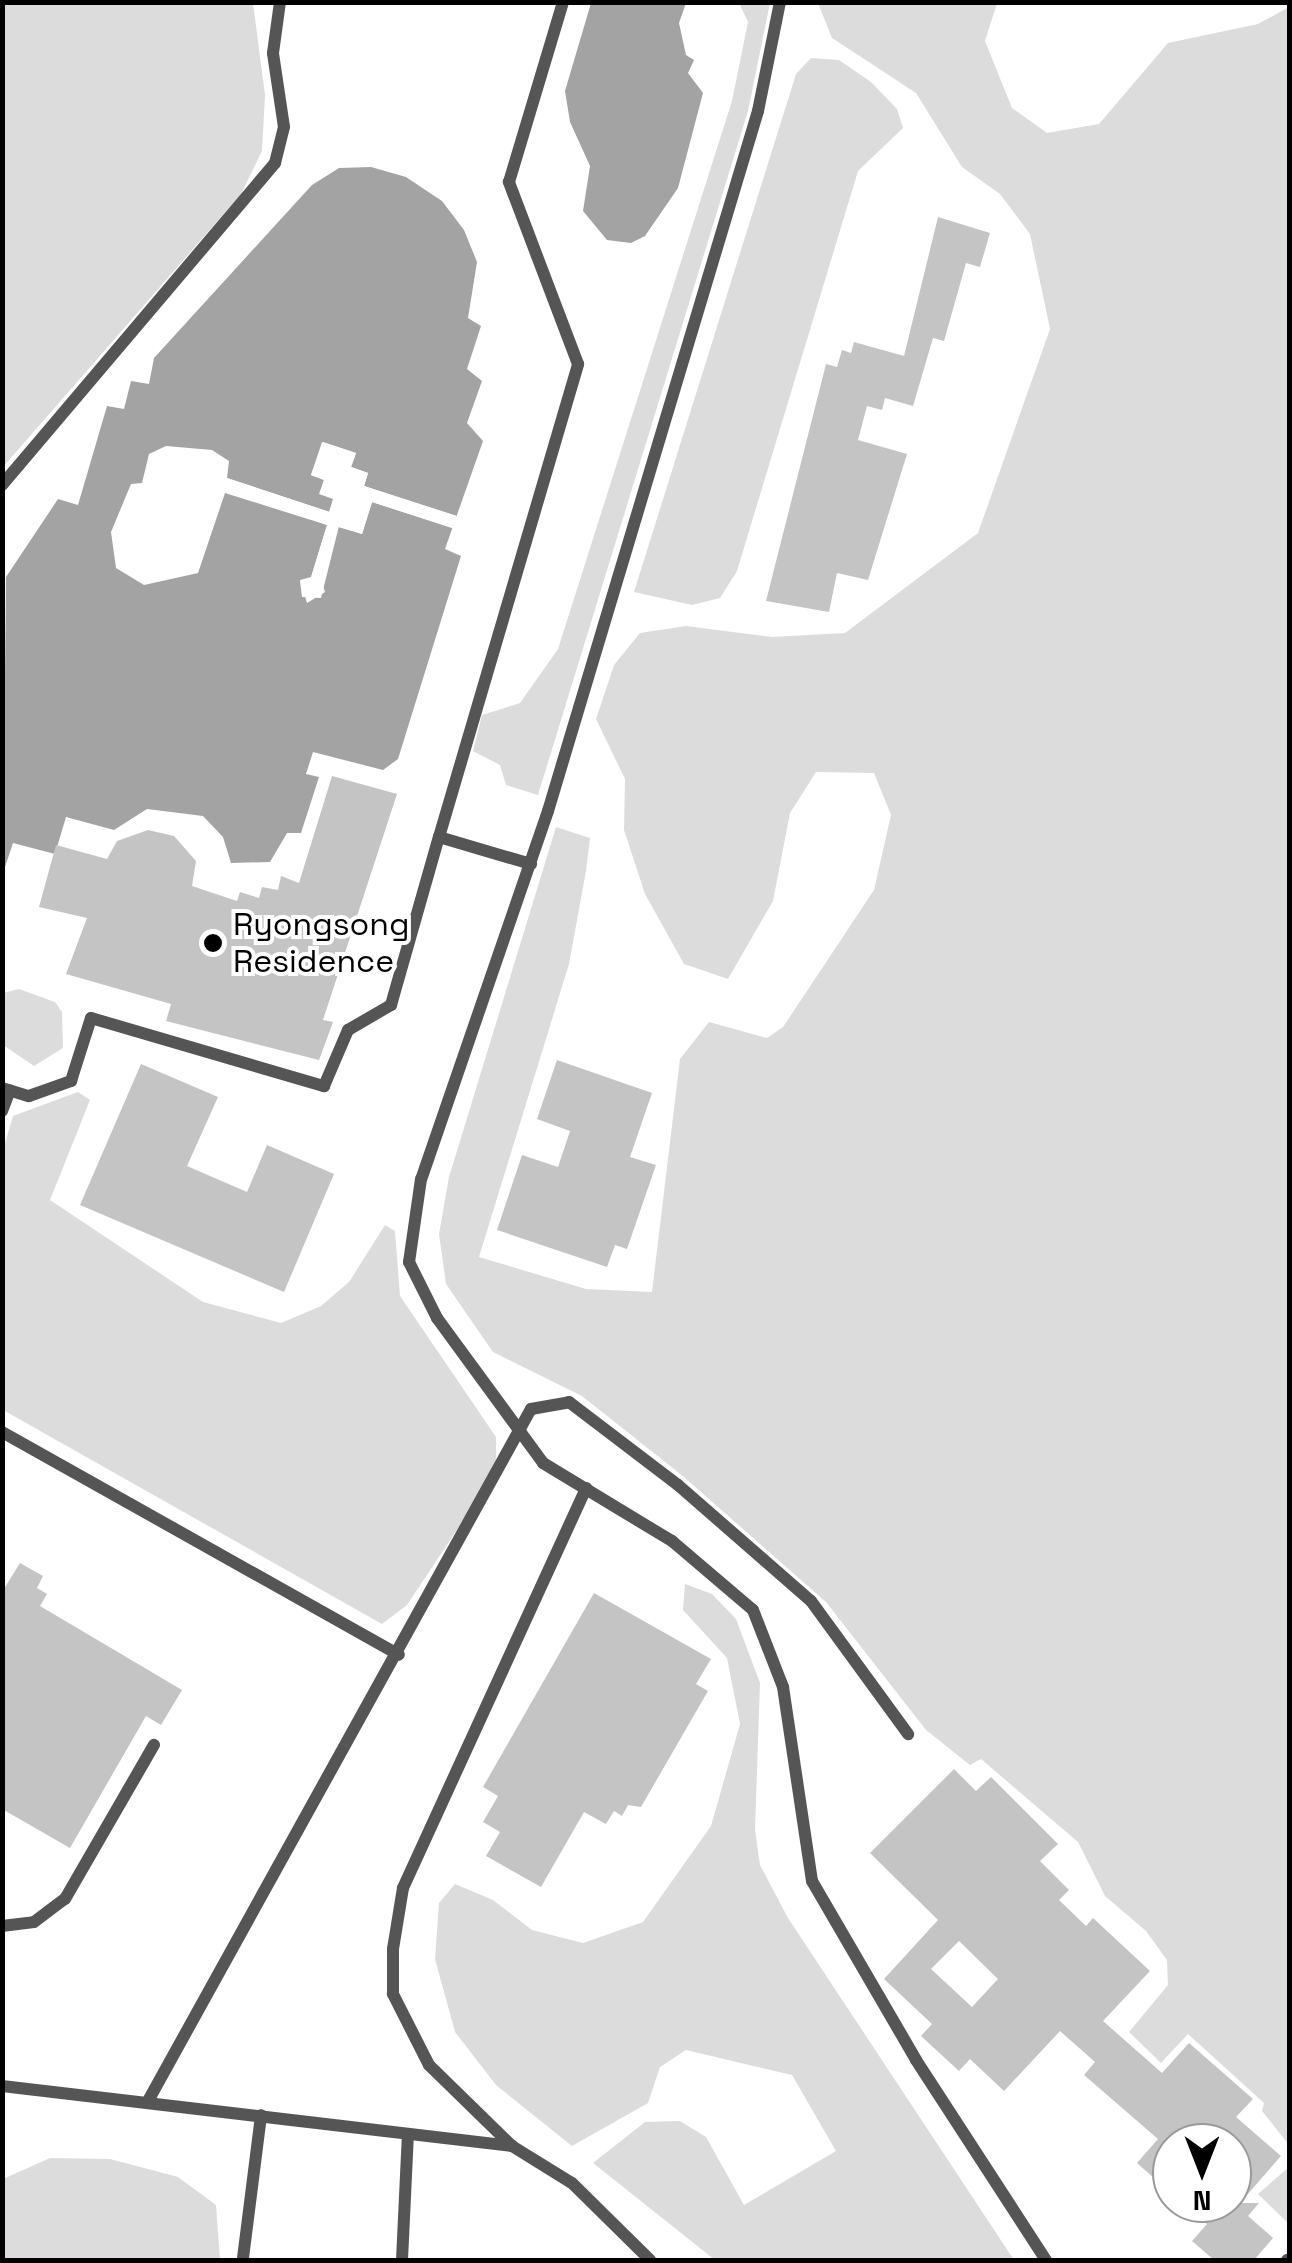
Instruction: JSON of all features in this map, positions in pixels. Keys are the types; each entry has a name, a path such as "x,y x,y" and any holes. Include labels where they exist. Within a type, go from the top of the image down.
{"lane":[{"path":"2,484 275,163 284,127 273,53 280,2"},
{"path":"2,1110 6,1089 28,1096 71,1081 91,1018 324,1086 348,1030 391,1006 578,364 509,182 563,2"},
{"path":"780,2 752,130 531,864 421,1179 409,1234 416,1287 520,1424 543,1462 672,1541 753,1610 783,1687 812,1881 916,2060 1046,2260"},
{"path":"439,836 531,864"},
{"path":"148,2101 399,1655 530,1409 569,1402 678,1484 812,1601 908,1734"},
{"path":"2,1432 399,1655"},
{"path":"586,1488 403,1888 393,1948 393,1994 428,2065 512,2146 572,2183 650,2260"},
{"path":"2,1926 34,1922 65,1899 154,1744"},
{"path":"2,2086 512,2146"},
{"path":"243,2258 261,2115"},
{"path":"402,2260 408,2134"}],"shaded area":[{"path":"3,3 253,3 265,95 262,151 241,194 3,467"},
{"path":"591,3 686,3 679,23 686,55 694,60 688,73 703,93 678,188 645,236 631,243 607,240 583,211 590,166 570,122 565,91"},
{"path":"739,3 770,3 748,111 538,795 506,785 500,765 473,751 482,715 520,703 558,649 732,101 748,22"},
{"path":"818,3 997,3 985,41 1012,108 1047,133 1099,124 1168,43 1258,24 1289,7 1289,2145 1262,2111 1264,2103 1188,2034 1161,2063 1129,2032 1168,1985 1167,1960 1146,1931 1105,1896 1078,1842 981,1759 970,1765 926,1730 826,1602 684,1477 582,1396 493,1352 446,1284 439,1234 449,1177 556,827 590,838 586,871 569,964 479,1257 586,1289 652,1292 680,1059 709,1022 767,1038 783,1027 874,890 891,815 874,773 816,772 790,813 773,901 728,979 684,964 645,894 624,830 625,779 596,719 614,665 640,633 686,626 772,637 845,633 978,533 1050,329 1030,234 1000,194 962,167 916,93 832,38"},
{"path":"811,58 839,60 871,82 897,109 903,128 858,171 737,571 720,598 692,605 634,592 796,74"},
{"path":"371,167 406,177 442,201 464,230 477,262 468,318 481,326 467,369 482,381 467,423 483,441 445,549 461,556 398,759 383,770 313,752 306,774 319,777 301,833 287,833 270,862 231,863 223,837 203,816 147,809 114,830 66,817 55,854 13,843 3,873 6,577 58,499 78,505 107,406 124,409 131,381 149,384 154,358 312,185 339,168","holes":["323,442 356,453 351,467 368,473 364,486 456,516 452,528 372,502 362,534 339,526 321,598 302,597 300,581 311,578 327,525 225,493 198,573 144,585 116,568 111,532 131,484 142,483 149,454 166,446 212,450 229,461 227,478 330,512 334,498 320,494 324,480 311,475"]},
{"path":"19,989 55,1002 62,1012 63,1048 34,1066 3,1045 3,993"},
{"path":"78,1092 90,1100 50,1200 203,1302 281,1323 321,1306 349,1282 385,1225 395,1231 400,1296 496,1437 496,1471 407,1605 382,1624 3,1410 3,1150 13,1116"},
{"path":"685,1584 712,1594 736,1619 760,1683 755,1830 760,1865 788,1918 1014,2260 715,2260 593,2163 645,2122 680,2121 706,2137 744,2205 836,2151 792,2075 686,2050 660,2067 648,2103 572,2146 496,2085 455,2032 435,1959 439,1903 455,1884 493,1900 532,1930 583,1943 643,1922 711,1826 740,1724 727,1658 683,1610"},
{"path":"50,2158 110,2159 178,2177 216,2205 220,2260 3,2260 3,2179"},
{"path":"1289,2167 1289,2224 1258,2194"}],"pier":[{"path":"322,442 356,453 351,467 368,473 364,486 457,516 453,528 372,502 362,534 338,527 321,580 325,592 307,603 300,580 311,577 327,525 226,488 331,522 315,580 305,584 308,597 320,590 316,579 334,524 359,528 370,497 450,519 361,490 362,476 347,469 350,456 325,448 317,472 329,477 326,491 339,497 331,517 227,484 227,478 329,512 333,499 319,494 324,480 311,475"}],"building":[{"path":"938,217 990,233 980,267 966,263 944,341 933,338 913,406 885,398 882,410 867,406 858,440 907,454 868,580 837,573 829,612 766,601 826,364 837,367 842,350 851,353 854,342 904,356"},
{"name":"Ryongsong Residence","path":"332,776 397,794 323,1020 333,1022 319,1060 166,1021 171,1004 66,974 87,918 39,907 56,845 107,859 117,841 148,830 174,836 196,861 192,886 237,901 240,892 259,898 262,887 278,890 281,876 299,883"},
{"path":"557,1060 652,1093 630,1157 656,1165 627,1249 615,1245 607,1267 497,1230 522,1155 558,1167 570,1131 537,1119"},
{"path":"141,1064 218,1097 187,1166 247,1192 267,1145 334,1174 284,1292 80,1205"},
{"path":"20,1563 43,1576 37,1588 47,1594 40,1606 182,1690 161,1725 146,1716 70,1848 2,1809 2,1592"},
{"path":"594,1593 711,1659 696,1684 708,1691 641,1807 628,1805 622,1816 614,1811 606,1824 584,1812 541,1887 486,1856 500,1832 483,1822 498,1796 483,1787"},
{"path":"954,1769 976,1791 991,1777 1058,1844 1040,1861 1069,1890 1059,1900 1086,1926 1093,1918 1150,1971 1103,2021 1162,2073 1189,2043 1253,2099 1236,2117 1243,2123 1152,2123 1152,2134 1084,2075 1095,2062 1060,2031 1004,2091 970,2059 959,2071 921,2036 932,2024 884,1979 938,1920 870,1853","holes":["959,1941 998,1979 972,2007 931,1969"]},
{"path":"1252,2131 1281,2156 1252,2189"},
{"path":"1152,2146 1152,2176 1137,2163"},
{"path":"1252,2220 1273,2238 1254,2260 1214,2260 1192,2241 1207,2224 1252,2223"}],"place":[{"name":"Ryongsong Residence","path":"213,943"}]}
